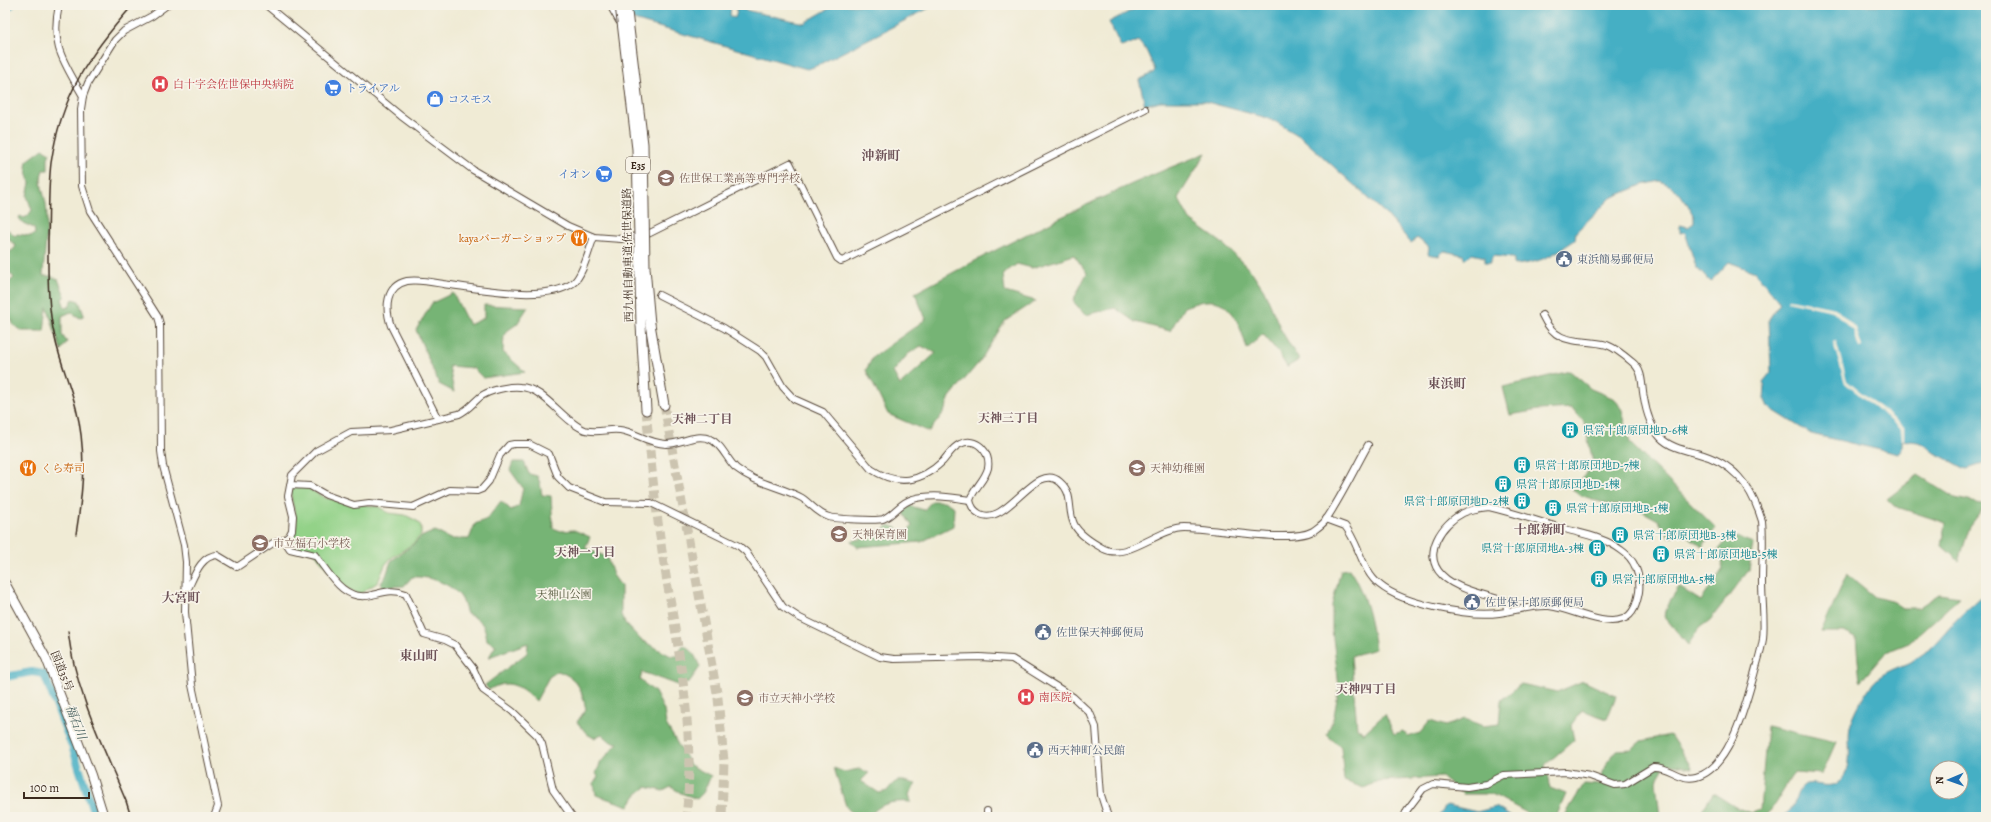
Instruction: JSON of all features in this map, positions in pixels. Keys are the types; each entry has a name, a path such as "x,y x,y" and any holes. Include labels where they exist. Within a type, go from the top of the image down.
{"highway":[{"name":"西九州自動車道;佐世保道路","path":"622,5 637,149 646,325 664,405"},
{"name":"西九州自動車道;佐世保道路","path":"626,5 643,144 646,410"},
{"name":"国道35号","path":"5,583 46,658 91,775 104,817"}],"street":[{"path":"59,5 55,28 58,50 61,59 82,96"},
{"path":"167,5 152,16 124,31 115,40 101,60 82,96 82,186 90,211 158,317 160,324 161,451 163,466 184,545 186,562 184,596 192,685 218,806 214,817"},
{"path":"266,5 401,116 473,170 568,226 594,237 621,239 648,234 790,163 837,258 841,261 1145,109"},
{"path":"610,5 617,15 628,40"},
{"path":"622,5 628,40 648,234"},
{"path":"438,419 391,326 386,313 386,306 392,291 400,284 417,281 501,292 550,292 564,288 578,278 594,237"},
{"path":"659,295 724,328 760,351 766,357 788,393 801,403 823,412 866,464 879,475 898,479 917,478 929,473 959,444 969,442 980,446 986,454 988,467 986,474 970,500 971,506 978,513 989,516 1000,511 1039,480 1050,478 1058,480 1068,491 1071,499 1074,523 1077,529 1092,542 1106,550 1124,551 1177,528 1198,528 1267,535 1296,536 1313,531 1326,519 1368,445"},
{"path":"1404,817 1407,810 1423,788 1433,784 1467,787 1486,784 1504,775 1566,772 1590,776 1615,785 1625,784 1653,766 1680,777 1697,777 1705,774 1712,768 1725,751 1738,728 1760,654 1763,625 1763,532 1759,512 1746,486 1738,474 1716,458 1675,447 1660,438 1647,411 1641,374 1634,363 1609,346 1566,339 1551,328 1542,315"},
{"path":"184,596 202,562 207,558 217,555 237,567 273,543 284,540 289,536 292,530 293,516 288,496 292,475 316,450 345,435 359,431 391,430 438,419 467,410 478,399 490,392 509,388 528,388 578,427 592,432 622,430 642,439 662,444 677,444 698,437 710,439 717,444 735,467 747,476 802,499 829,517 875,520 883,519 906,501 913,499 949,497 970,500"},
{"path":"290,485 310,486 326,495 354,505 369,502 413,507 450,490 476,491 482,489 489,481 500,456 509,446 523,443 539,448 550,454 558,477 569,488 605,502 652,503 739,546 746,552 783,607 800,618 880,657 894,660 980,657 1012,659 1062,690 1085,707 1090,713 1096,727 1101,795 1108,817"},
{"path":"1326,519 1345,526 1374,580 1380,586 1413,602 1466,612 1498,613 1548,606 1609,621 1622,619 1633,610 1636,604 1640,584 1639,576 1636,567 1622,550 1599,539 1497,509 1475,508 1464,512 1448,522 1441,531 1434,551 1436,567 1447,580 1455,584 1506,601 1507,611"},
{"path":"284,540 290,549 315,555 333,580 354,594 364,597 390,591 406,594 424,634 445,640 455,645 473,668 483,690 512,711 538,736 542,744 553,790 572,817"}],"green space":[{"path":"43,149 50,153 48,158 48,170 43,170 41,179 47,213 43,276 50,276 58,279 65,296 62,299 65,308 69,307 73,299 79,301 84,315 80,318 71,312 62,316 62,335 67,342 61,350 47,307 44,331 22,331 12,324 13,321 5,319 5,285 14,278 5,267 7,253 13,250 16,246 5,236 5,232 9,230 15,236 17,234 31,236 35,234 34,228 23,223 19,218 20,216 24,218 28,216 32,210 27,196 30,183 26,167 27,161"},
{"path":"1206,153 1178,198 1190,220 1222,243 1252,272 1264,290 1281,330 1299,360 1287,367 1278,352 1263,334 1247,349 1239,324 1234,316 1223,304 1215,301 1206,301 1184,307 1170,331 1135,322 1115,308 1085,315 1073,301 1087,273 1074,255 1032,268 1017,264 1003,274 1005,292 1036,301 1005,321 980,361 950,397 944,412 929,432 888,414 866,370 873,357 926,319 915,293 1058,218","holes":["921,346 936,353 900,385 893,372 908,354"]},
{"path":"453,293 469,325 484,318 484,305 528,307 517,324 504,335 503,352 525,372 483,378 473,368 449,366 454,392 439,384 416,330 432,303"},
{"path":"1570,371 1591,389 1615,399 1622,410 1630,443 1716,528 1702,547 1683,532 1669,537 1658,520 1631,505 1610,505 1580,495 1572,490 1594,466 1584,422 1572,408 1539,410 1510,415 1503,387"},
{"name":"天神山公園","path":"513,462 524,462 529,474 537,476 542,495 551,496 553,528 561,531 574,530 590,537 585,548 607,557 613,575 621,586 621,615 625,623 641,640 671,656 678,656 683,645 692,651 696,657 700,667 690,681 681,686 642,672 640,680 655,692 664,710 666,724 690,765 711,776 703,793 697,799 681,793 671,787 663,791 646,787 636,795 629,806 596,795 594,783 598,777 596,773 601,762 618,743 611,742 602,734 594,738 587,734 577,722 586,709 580,690 575,681 558,671 549,677 536,701 514,685 502,684 489,690 485,685 527,653 528,643 489,657 496,645 487,640 482,623 476,618 467,614 462,599 458,593 446,585 433,579 412,577 404,586 382,587 381,583 386,576 391,561 421,537 435,531 450,539 469,539 475,524 487,519 501,501 511,510 519,506 523,488 510,470"},
{"path":"1918,475 1955,498 1986,505 1970,526 1959,561 1942,546 1946,523 1894,506 1887,499"},
{"path":"292,487 306,487 325,498 379,507 389,513 405,515 417,521 421,526 421,535 414,543 390,559 385,565 378,582 360,594 357,594 338,583 315,553 292,546 290,544 290,538 296,527 291,493"},
{"path":"932,501 944,501 954,507 953,526 921,542 857,547 851,541 871,537 890,525 907,533 912,526 903,512 910,506 924,510"},
{"path":"1731,535 1753,543 1749,570 1710,620 1699,628 1688,645 1664,616 1671,599 1679,587 1701,601 1723,569 1718,551"},
{"path":"1349,569 1355,578 1363,597 1372,628 1375,649 1351,656 1357,728 1364,733 1385,714 1394,734 1403,731 1408,737 1420,733 1430,721 1446,726 1465,719 1483,726 1499,724 1501,700 1521,684 1557,692 1583,681 1616,696 1607,719 1582,710 1571,725 1574,740 1545,765 1550,788 1566,794 1556,817 1529,814 1492,794 1463,794 1442,777 1379,781 1364,788 1344,781 1341,747 1327,735 1334,716 1339,687 1332,630 1332,605 1341,570"},
{"path":"1847,574 1875,597 1894,602 1903,608 1918,608 1939,594 1960,597 1909,643 1886,652 1860,682 1856,638 1844,632 1821,632"},
{"path":"1767,726 1836,742 1822,774 1794,772 1771,810 1763,817 1736,817 1727,812 1724,817 1701,817 1700,814 1713,793 1737,808 1752,813 1760,810"},
{"path":"1670,735 1692,768 1666,764 1656,781 1660,817 1564,817 1584,784 1600,785 1605,765 1617,750 1632,749 1641,741"},
{"path":"834,768 844,772 859,769 869,773 861,781 879,793 887,791 894,783 899,781 906,781 916,784 909,794 911,802 893,802 883,805 869,817 853,815 846,806"}],"water":[{"path":"613,5 726,5 731,6 730,16 735,18 737,11 735,11 736,8 804,23 835,5 935,5 814,67 807,69 623,17"},
{"path":"1142,5 1986,5 1986,463 1967,469 1963,468 1918,442 1902,440 1902,448 1898,454 1811,434 1768,407 1764,398 1765,388 1763,382 1771,372 1769,319 1780,303 1755,272 1729,262 1710,282 1696,267 1685,232 1680,233 1680,225 1688,227 1694,223 1694,217 1680,194 1671,186 1660,181 1642,185 1611,198 1576,232 1575,240 1553,254 1533,262 1514,265 1514,259 1512,258 1493,256 1490,263 1485,263 1485,257 1472,254 1465,259 1463,255 1444,251 1439,256 1428,254 1429,247 1417,238 1411,243 1387,215 1301,137 1271,119 1203,101 1160,101 1145,105 1139,80 1153,73 1155,70 1146,50 1138,41 1121,47 1109,22"},
{"path":"1986,590 1986,817 1781,817 1791,809 1799,790 1804,785 1835,784 1845,775 1849,764 1850,727 1854,715 1873,683 1886,673 1912,661 1923,654 1935,644 1955,621 1977,601"},
{"path":"1447,805 1477,812 1496,807 1511,817 1438,817"}],"pier":[{"path":"1789,299 1835,308 1856,328 1862,347 1859,348 1854,331 1833,311 1788,301"},
{"path":"1836,341 1847,381 1904,427 1904,440 1902,440 1901,429 1845,383 1833,342"}],"waterway":[{"path":"5,9 11,5"},
{"name":"福石川","path":"5,677 32,672 44,674 72,746 95,817"}],"tunnel":[{"path":"664,405 718,698 724,761 722,817"},
{"path":"646,410 664,564 684,690 689,753 686,817"}],"railway":[{"path":"76,534 82,487 82,440 76,408 52,326 48,288 49,191 51,163 62,117 79,77 103,41 133,5"},
{"path":"68,631 83,697 99,739 126,801 131,817"}],"place":[{"name":"白十字会佐世保中央病院","path":"160,84"},
{"name":"トライアル","path":"333,88"},
{"name":"コスモス","path":"435,99"},
{"name":"イオン","path":"604,174"},
{"name":"佐世保工業高等専門学校","path":"666,178"},
{"name":"kayaバーガーショップ","path":"579,238"},
{"name":"東浜簡易郵便局","path":"1564,259"},
{"name":"県営十郎原団地D-6棟","path":"1570,430"},
{"name":"県営十郎原団地D-7棟","path":"1522,465"},
{"name":"くら寿司","path":"28,468"},
{"name":"天神幼稚園","path":"1137,468"},
{"name":"県営十郎原団地D-1棟","path":"1503,484"},
{"name":"県営十郎原団地D-2棟","path":"1522,501"},
{"name":"県営十郎原団地B-1棟","path":"1553,508"},
{"name":"天神保育園","path":"839,534"},
{"name":"県営十郎原団地B-3棟","path":"1620,535"},
{"name":"市立福石小学校","path":"260,543"},
{"name":"県営十郎原団地A-3棟","path":"1597,548"},
{"name":"県営十郎原団地B-5棟","path":"1661,554"},
{"name":"県営十郎原団地A-5棟","path":"1599,579"},
{"name":"佐世保十郎原郵便局","path":"1472,602"},
{"name":"佐世保天神郵便局","path":"1043,632"},
{"name":"南医院","path":"1026,697"},
{"name":"市立天神小学校","path":"745,698"},
{"name":"西天神町公民館","path":"1035,750"}],"district":[{"name":"沖新町","path":"881,155"},
{"name":"東浜町","path":"1447,383"},
{"name":"天神三丁目","path":"1008,418"},
{"name":"天神二丁目","path":"702,419"},
{"name":"十郎新町","path":"1540,529"},
{"name":"天神一丁目","path":"585,552"},
{"name":"大宮町","path":"181,597"},
{"name":"東山町","path":"419,655"},
{"name":"天神四丁目","path":"1366,689"}]}
